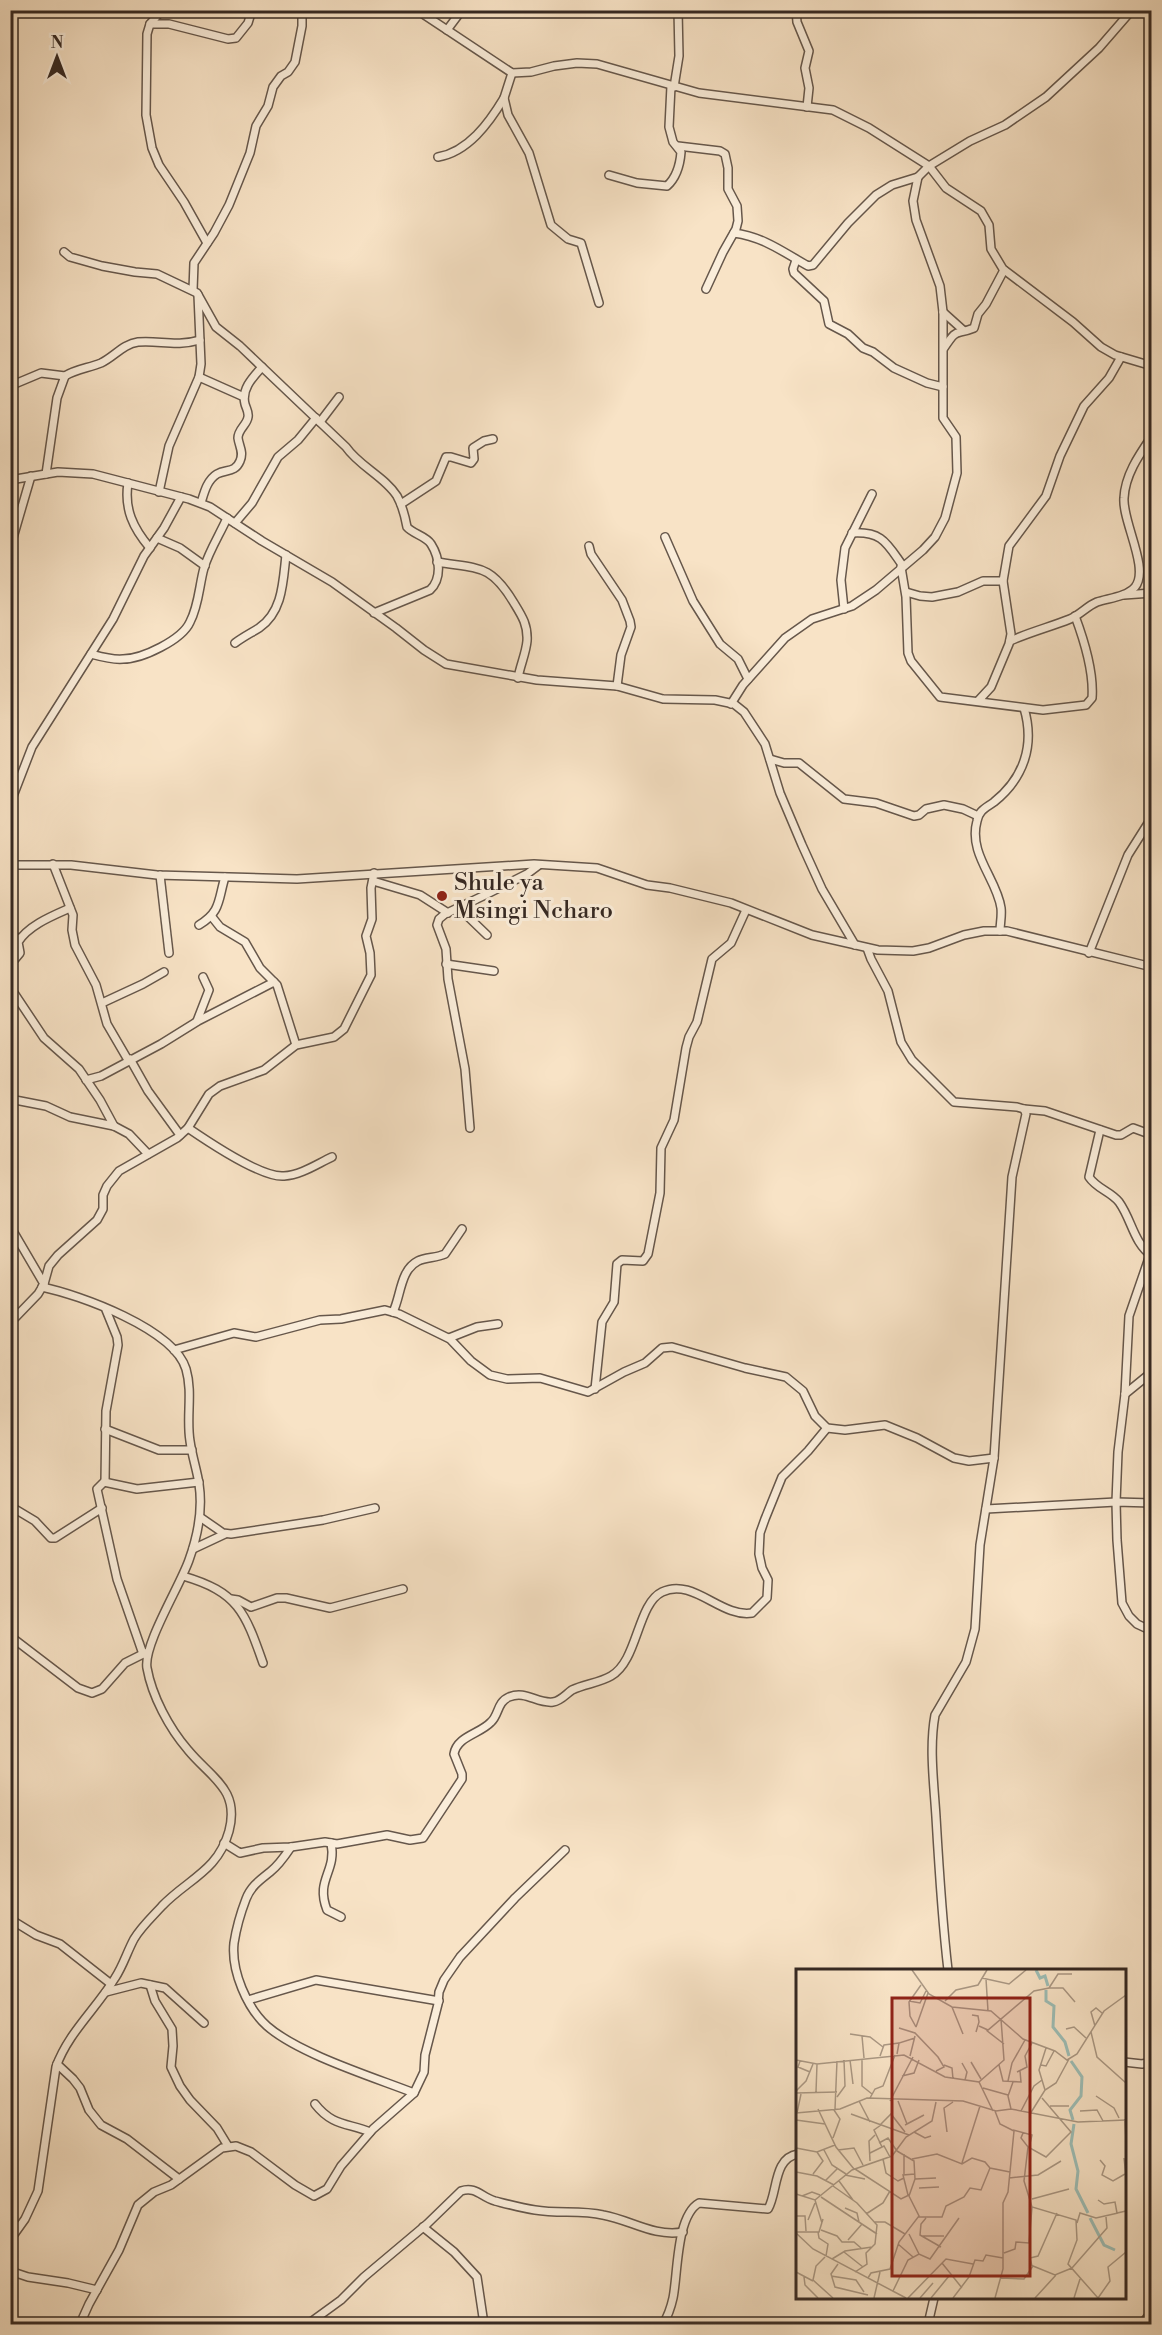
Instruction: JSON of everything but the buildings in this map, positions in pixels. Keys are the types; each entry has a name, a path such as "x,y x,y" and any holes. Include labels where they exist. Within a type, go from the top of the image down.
{"street":[{"path":"162,10 150,24 147,34 146,106 152,148 159,165 184,202 207,243"},
{"path":"150,24 169,24 228,39 236,38 241,35 248,23 252,10"},
{"path":"159,492 169,446 199,376 201,364 194,263 229,205 250,153 256,126 268,106 273,87 280,76 292,67 301,34 302,10"},
{"path":"417,10 512,73 531,72 577,63 597,64 672,86 723,97 833,110 869,128 929,166 946,188 985,216 989,225 991,249 1004,270 1101,347 1121,357 1152,366"},
{"path":"447,30 462,10"},
{"path":"609,175 637,183 669,186 679,168 681,152 673,142 669,127 672,86 679,56 678,10"},
{"path":"796,10 797,22 807,42 805,68 809,88 807,107"},
{"path":"734,232 752,235 808,266 813,265 848,223 876,195 892,185 918,177 929,166 970,141 1005,125 1046,97 1099,48 1132,10"},
{"path":"438,157 455,152 493,117 504,99 512,73"},
{"path":"504,99 508,115 529,153 551,225 568,238 581,243 599,303"},
{"path":"678,146 725,154 728,189 737,206 738,221 734,232 706,289"},
{"path":"731,704 748,678 778,645 798,628 812,620 844,609 876,590 923,550 935,537 945,518 957,473 956,437 943,418 943,312 940,286 916,220 913,201 918,177"},
{"path":"64,252 70,257 102,266 157,274 195,292 216,327 318,420 346,447 352,456 394,492 407,527 429,542 437,562 439,578 437,584 430,590 374,613"},
{"path":"796,260 794,273 824,301 829,324 848,334 863,348 873,352 894,368 927,383 943,387"},
{"path":"943,350 953,335 974,328 978,314 986,304 1004,270"},
{"path":"943,312 963,330"},
{"path":"10,386 41,373 65,376 76,370 99,364 128,345 139,342 166,344 190,343 200,340"},
{"path":"978,701 994,681 1010,641 1004,581 1010,546 1046,496 1060,456 1084,406 1109,378 1121,357"},
{"path":"201,503 209,482 217,474 236,468 240,462 242,450 238,436 249,415 244,397 248,385 262,367"},
{"path":"46,474 57,398 65,376"},
{"path":"199,376 244,397"},
{"path":"235,523 252,503 278,457 298,440 339,397"},
{"path":"1010,641 1075,616 1090,605 1121,595 1135,587 1139,577 1138,558 1124,510 1125,486 1134,464 1152,436"},
{"path":"400,504 436,481 446,457 471,463 474,459 473,448 484,441 493,439"},
{"path":"10,480 69,472 93,474 201,503 332,582 446,664 518,678 617,686 663,699 715,700 731,704 744,712 765,744 780,793 813,869 855,945"},
{"path":"10,548 31,476"},
{"path":"128,483 126,497 128,513 137,532 150,548"},
{"path":"844,609 841,580 845,548 872,494"},
{"path":"10,804 32,747 113,619 150,548 181,497"},
{"path":"91,654 126,660 138,657 156,650 186,630 195,611 205,566 227,518"},
{"path":"852,533 869,533 884,540 902,567 906,592 908,653 911,661 940,697 1043,710 1086,705 1092,694 1087,657 1075,616"},
{"path":"665,537 693,601 720,644 738,659 748,678"},
{"path":"157,538 180,548 205,566"},
{"path":"589,546 591,554 622,600 630,621 631,627 621,655 617,686"},
{"path":"235,643 261,627 273,615 280,601 286,555"},
{"path":"437,562 486,570 505,587 524,617 526,626 526,644 518,678"},
{"path":"906,592 932,597 958,592 983,581 1004,581"},
{"path":"1121,595 1152,593"},
{"path":"999,931 1001,909 996,891 980,858 976,837 978,816 983,808 994,801 1015,779 1024,765 1029,748 1029,730 1024,708"},
{"path":"770,759 778,762 799,763 838,795 851,801 876,802 914,816 935,807 951,806 978,816"},
{"path":"1089,953 1128,855 1152,818"},
{"path":"10,865 53,864 160,875 309,878 373,877 539,865 597,868 647,885 705,896 812,935 867,948 913,951 929,948 964,935 999,931 1031,936 1152,968"},
{"path":"53,864 74,921 72,930 75,945 96,985 107,1024 148,1091 180,1135"},
{"path":"470,1128 465,1069 446,964 446,949 437,925 439,919 448,912 526,874 539,865"},
{"path":"160,875 169,953"},
{"path":"199,925 212,918 217,909 225,877"},
{"path":"373,877 420,895 448,912"},
{"path":"10,1323 31,1303 43,1286 49,1266 58,1255 97,1220 103,1209 103,1195 107,1186 119,1171 180,1135 188,1128 209,1094 231,1081 264,1070 296,1045 333,1037 344,1029 370,975 370,953 366,936 372,919 373,877"},
{"path":"18,940 39,923 70,908"},
{"path":"459,908 487,936"},
{"path":"596,1389 603,1322 614,1302 617,1264 622,1260 643,1261 648,1254 660,1193 661,1148 674,1120 688,1037 697,1022 712,959 731,943 747,910"},
{"path":"212,918 220,927 245,942 260,968 278,987 280,1001 296,1045"},
{"path":"10,930 18,940 20,953 10,965"},
{"path":"867,948 888,991 901,1042 912,1060 957,1104 1017,1107 1052,1112 1116,1135 1133,1128 1152,1135"},
{"path":"446,964 494,971"},
{"path":"102,1003 164,972"},
{"path":"197,1021 209,990 203,977"},
{"path":"86,1080 101,1076 129,1059 161,1044 197,1021 274,982"},
{"path":"10,987 44,1038 79,1070 114,1126"},
{"path":"10,1099 46,1106 70,1117 114,1126 129,1134 148,1154"},
{"path":"948,1969 938,1870 932,1752 934,1723 935,1715 966,1662 975,1629 980,1545 994,1458 1012,1178 1026,1119 1024,1109"},
{"path":"188,1128 242,1161 278,1176 294,1174 332,1157"},
{"path":"1100,1130 1089,1177 1095,1185 1116,1199 1124,1209 1136,1239 1151,1255 1129,1316 1116,1503 1122,1603 1129,1616 1137,1624 1152,1631"},
{"path":"10,1226 43,1286 66,1292 145,1326 180,1355 189,1382 188,1423 199,1482 200,1517 193,1549 183,1576 145,1653 125,1663 102,1689 92,1693 78,1688 10,1636"},
{"path":"393,1312 404,1277 411,1266 425,1258 446,1254 462,1229"},
{"path":"105,1482 106,1412 118,1345 106,1310"},
{"path":"174,1350 234,1333 256,1337 320,1320 341,1319 377,1310 393,1312 449,1338 481,1370 490,1375 507,1379 540,1378 588,1392 645,1363 662,1348 672,1347 786,1377 803,1391 815,1416 827,1428 845,1431 885,1425 917,1438 954,1458 969,1461 994,1458"},
{"path":"449,1338 477,1327 498,1324"},
{"path":"1125,1394 1152,1372"},
{"path":"224,1842 240,1853 262,1848 349,1842 387,1835 410,1840 423,1838 462,1779 454,1754 455,1748 491,1722 499,1706 510,1697 523,1695 548,1702 557,1701 576,1688 613,1675 626,1661 650,1604 660,1593 673,1589 694,1593 738,1614 752,1613 767,1598 768,1580 759,1554 760,1533 777,1485 827,1428"},
{"path":"105,1430 159,1450 192,1450"},
{"path":"10,2240 25,2219 38,2191 57,2064 62,2050 106,1992 127,1958 134,1940 164,1904 212,1865 224,1842 230,1821 229,1797 222,1784 187,1749 172,1728 150,1681 145,1653 117,1580 98,1489 100,1484 105,1482 137,1489 199,1482"},
{"path":"986,1509 1152,1503"},
{"path":"10,1506 35,1521 51,1538 55,1539 102,1508"},
{"path":"193,1549 225,1534 316,1521 375,1508"},
{"path":"200,1517 225,1534"},
{"path":"183,1576 214,1588 231,1599 250,1626 263,1663"},
{"path":"231,1599 234,1598 251,1606 277,1598 286,1598 330,1608 403,1589"},
{"path":"331,1843 332,1866 325,1879 322,1892 327,1910 340,1917"},
{"path":"291,1847 282,1861 253,1885 246,1898 234,1942 234,1954 242,1989 267,2026 286,2039 355,2070 414,2092"},
{"path":"80,2325 119,2250 138,2205 154,2192 179,2179 215,2152 228,2146 236,2146 250,2152 295,2185 317,2196 327,2189 341,2166 370,2132 414,2092 424,2072 425,2055 439,2001 439,1992 444,1980 460,1957 515,1898 565,1850"},
{"path":"10,1919 36,1935 60,1944 111,1984"},
{"path":"248,2000 316,1980 409,1994 439,2001"},
{"path":"106,1992 141,1983 150,1985 171,1992 204,2023"},
{"path":"150,1985 155,2001 172,2030 171,2067 180,2086 217,2128 228,2146"},
{"path":"1126,2062 1142,2064 1152,2062"},
{"path":"57,2064 80,2088 89,2110 101,2125 127,2139 179,2179"},
{"path":"315,2104 320,2111 339,2124 370,2132"},
{"path":"663,2325 673,2299 683,2232 697,2204 768,2209 783,2164 790,2156 796,2154"},
{"path":"308,2325 341,2300 462,2191 473,2189 489,2199 534,2210 585,2212 611,2217 660,2233 683,2232"},
{"path":"423,2227 454,2252 477,2277 484,2325"},
{"path":"10,2271 27,2277 97,2290"},
{"path":"928,2325 934,2299"},
{"path":"1142,2325 1152,2312"}],"place":[{"name":"Shule ya Msingi Ncharo","path":"442,896"}]}
